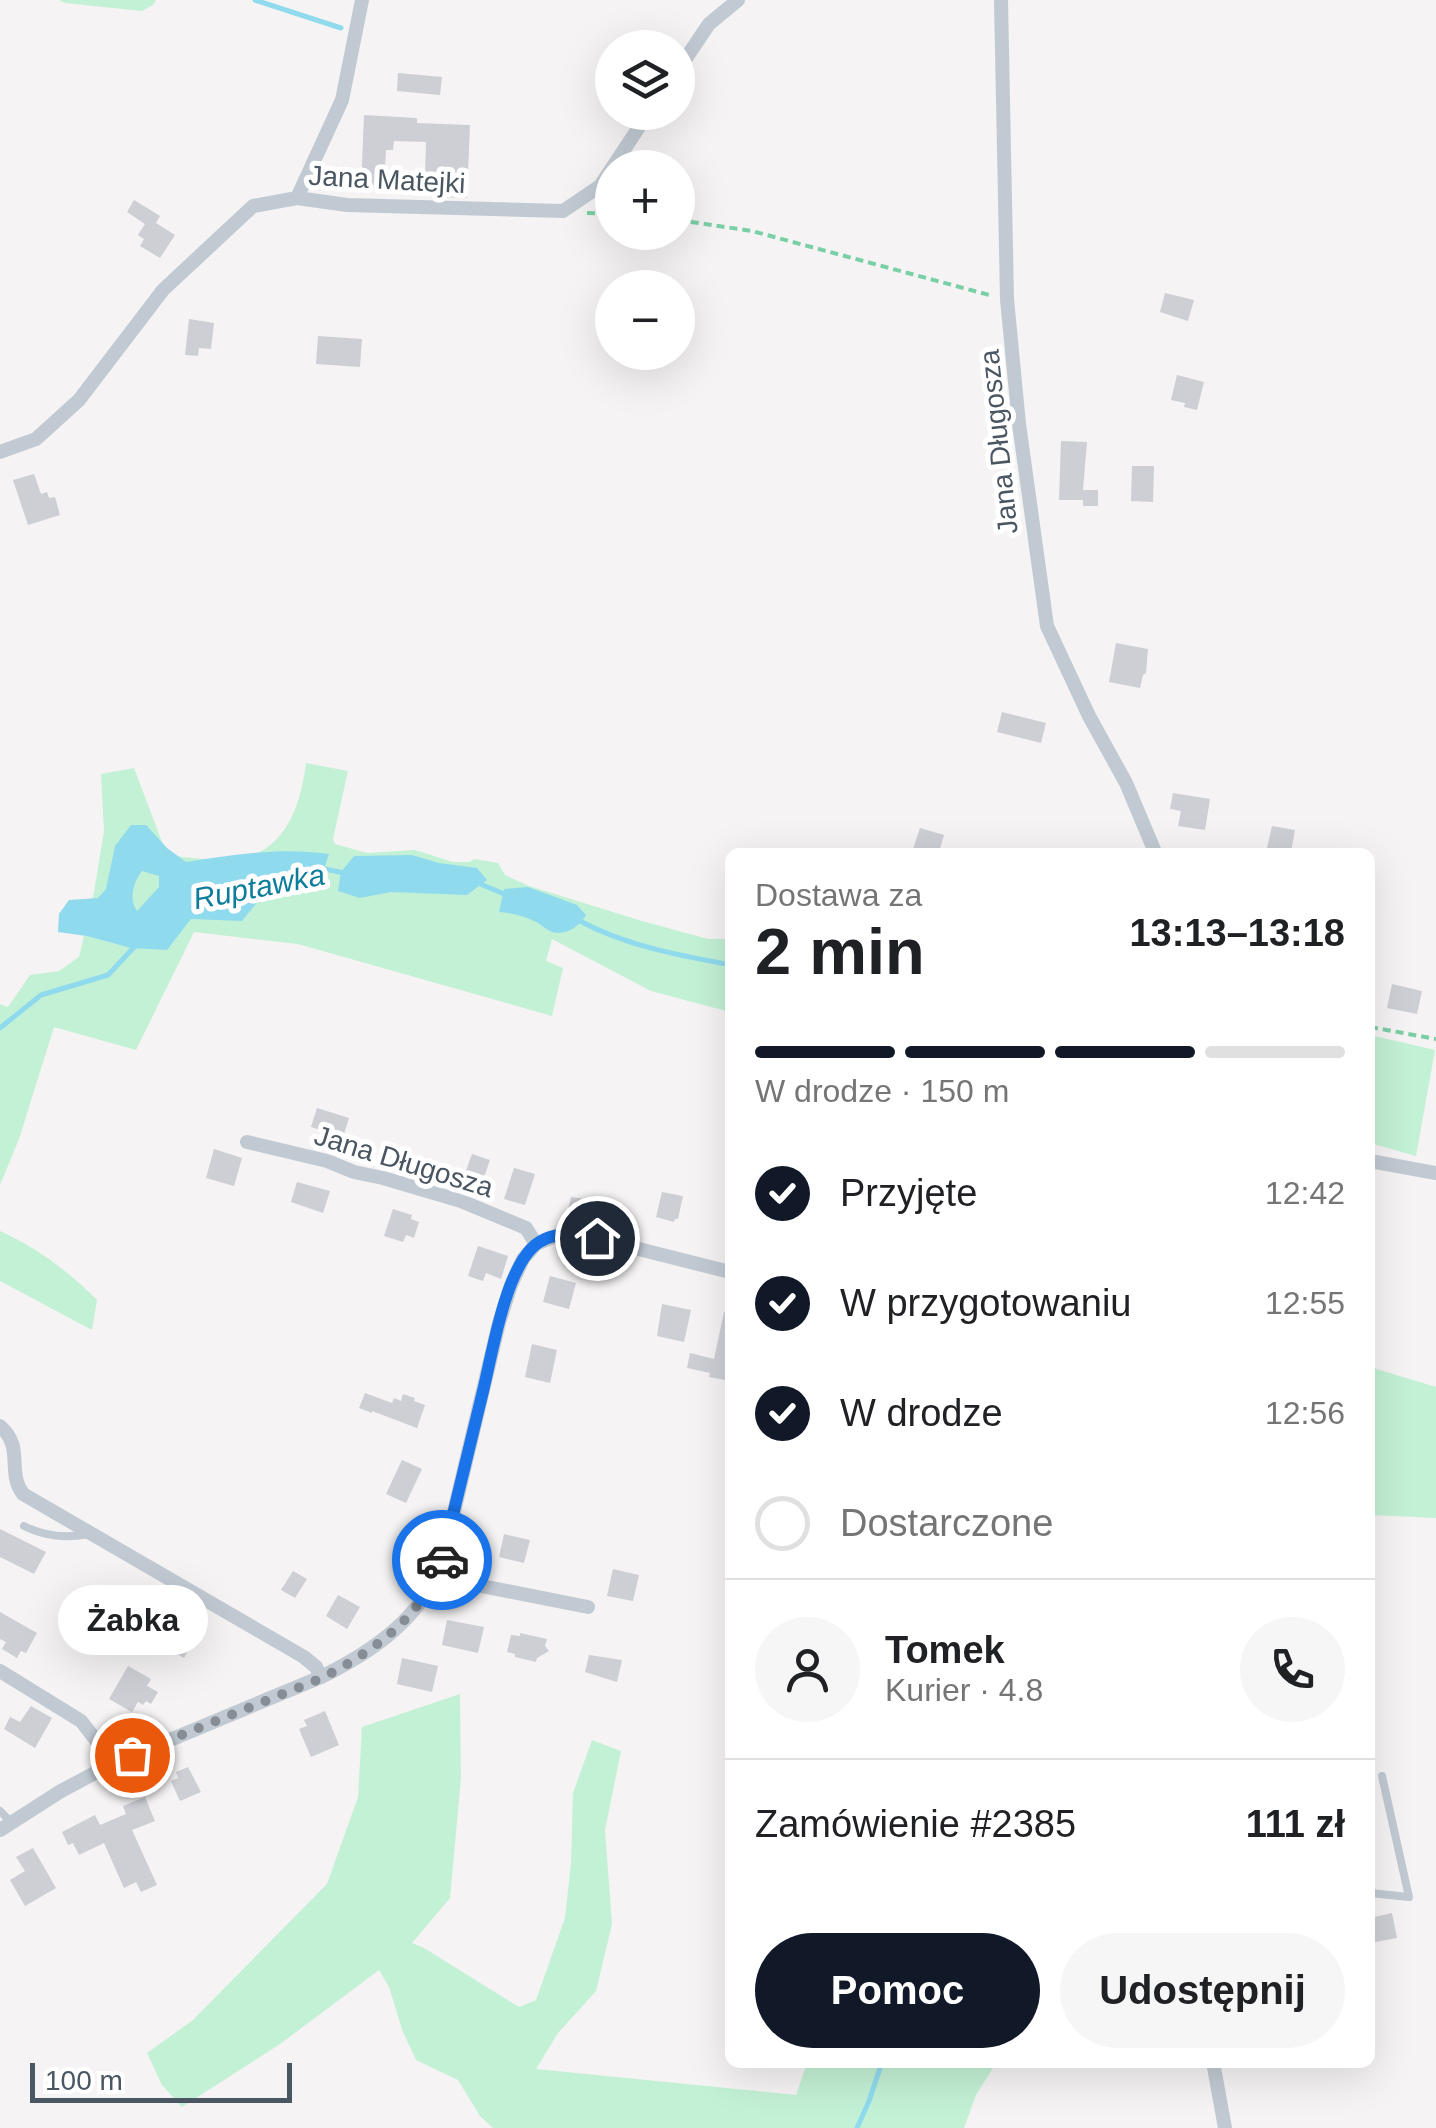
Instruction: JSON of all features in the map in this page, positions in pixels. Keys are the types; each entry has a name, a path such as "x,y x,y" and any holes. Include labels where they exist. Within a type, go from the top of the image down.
{"street":[{"path":"297,198 342,100 362,0"},
{"path":"695,45 709,24 738,0"},
{"name":"Jana Długosza","path":"1001,0 1008,299 1046,626 1126,783 1153,848"},
{"name":"Jana Matejki","path":"0,452 36,439 79,400 163,290 254,206 297,198 348,206 563,212 600,186 637,130"},
{"name":"Jana Długosza","path":"247,1142 461,1201 526,1228 536,1244"},
{"path":"1375,1162 1436,1173"},
{"path":"6,1826 154,1744 322,1678 350,1663 410,1615 436,1577 502,1312 518,1269 536,1244 558,1234 583,1235 725,1271"},
{"path":"0,1426 14,1445 14,1477 23,1494 304,1657 322,1678"},
{"path":"436,1577 588,1606"},
{"path":"0,1671 81,1722 110,1765"},
{"path":"1214,2068 1225,2128"}],"lane":[{"path":"24,1526 54,1536 90,1534"},
{"path":"1375,1894 1409,1897 1382,1776"},
{"path":"0,1810 6,1826"}],"path":[{"path":"695,223 752,232 1008,299"},
{"path":"1375,1028 1436,1039"}],"green space":[{"path":"59,0 156,0 142,11"},
{"path":"306,763 348,771 335,844 367,853 415,850 453,862 475,859 498,863 505,875 529,886 708,939 725,939 725,1011 651,991 552,939 546,961 563,968 552,1016 298,944 194,932 136,1050 54,1027 19,1139 0,1185 0,1004 8,1007 30,975 59,971 79,957 104,831 101,774 134,768 167,855 223,860 243,858 273,843 292,815"},
{"path":"1375,1036 1435,1050 1416,1156 1375,1144"},
{"path":"0,1231 52,1261 97,1300 92,1330 0,1281"},
{"path":"1375,1369 1436,1387 1436,1518 1375,1515"},
{"path":"460,1694 461,1778 450,1898 412,1943 519,2007 536,2000 565,1918 573,1793 592,1740 621,1751 605,1830 612,1924 596,1991 558,2033 536,2069 796,2095 805,2068 993,2068 976,2095 964,2128 493,2128 480,2116 458,2080 416,2060 379,1970 280,2044 182,2107 162,2085 147,2053 193,2020 327,1884 358,1797 362,1727"}],"water":[{"path":"131,825 146,825 186,862 275,852 329,854 320,881 259,900 242,921 191,919 167,950 131,948 58,932 59,914 69,900 98,898 106,889 115,846","holes":["142,871 159,876 159,887 137,911 133,896 139,875"]},
{"path":"412,855 477,868 487,880 467,895 391,892 360,898 338,891 341,872 354,856"},
{"path":"528,887 577,905 586,915 572,929 557,933 525,917 499,912 504,889"}],"building":[{"path":"398,73 442,77 440,95 397,91"},
{"path":"364,115 470,125 467,198 430,197 431,175 425,174 426,142 394,141 393,150 386,150 384,188 361,188"},
{"path":"134,200 160,216 156,223 175,235 160,258 140,246 144,239 138,235 145,224 127,212"},
{"path":"1165,293 1194,300 1188,321 1160,312"},
{"path":"189,319 214,323 211,349 199,348 198,356 185,355"},
{"path":"318,336 362,339 360,367 316,364"},
{"path":"1177,375 1204,382 1197,410 1171,400"},
{"path":"1061,441 1087,442 1083,490 1098,490 1098,506 1083,506 1083,500 1059,500"},
{"path":"1132,466 1154,466 1153,502 1131,501"},
{"path":"34,474 41,494 47,492 49,498 55,497 60,515 28,525 13,480"},
{"path":"1116,643 1148,649 1140,688 1109,682"},
{"path":"1002,712 1046,723 1041,743 997,732"},
{"path":"1173,793 1210,799 1205,830 1178,826 1181,811 1170,809"},
{"path":"1272,826 1295,830 1292,848 1267,848"},
{"path":"920,828 944,835 940,848 913,848"},
{"path":"1392,984 1422,991 1417,1014 1387,1008"},
{"path":"317,1108 349,1118 343,1137 311,1127"},
{"path":"214,1149 242,1158 234,1186 206,1178"},
{"path":"472,1154 490,1160 480,1189 462,1182"},
{"path":"514,1168 535,1174 525,1205 504,1199"},
{"path":"297,1182 330,1191 323,1213 291,1202"},
{"path":"662,1192 683,1196 674,1222 656,1217"},
{"path":"571,1197 591,1200 587,1218 567,1215"},
{"path":"393,1209 412,1215 411,1219 419,1222 414,1238 406,1235 403,1242 384,1236"},
{"path":"478,1246 508,1256 501,1279 486,1273 483,1281 468,1276"},
{"path":"550,1276 576,1283 569,1309 543,1302"},
{"path":"662,1304 691,1310 684,1342 657,1336"},
{"path":"725,1312 725,1380 687,1368 690,1353 714,1359"},
{"path":"532,1344 557,1350 550,1383 525,1377"},
{"path":"365,1393 392,1403 394,1398 401,1401 403,1394 415,1398 414,1401 425,1405 417,1428 359,1408"},
{"path":"402,1460 422,1469 406,1503 386,1494"},
{"path":"0,1529 46,1552 34,1574 0,1557"},
{"path":"504,1534 530,1540 524,1563 499,1557"},
{"path":"613,1569 639,1575 633,1601 607,1596"},
{"path":"293,1571 307,1579 295,1598 281,1590"},
{"path":"338,1595 360,1607 347,1629 326,1616"},
{"path":"0,1612 37,1633 26,1653 21,1651 17,1658 2,1649 6,1642 0,1639"},
{"path":"173,1612 194,1624 191,1629 198,1632 184,1658 156,1642"},
{"path":"447,1620 484,1627 478,1653 442,1645"},
{"path":"511,1635 547,1639 545,1646 549,1651 536,1662 515,1657 507,1652"},
{"path":"589,1655 622,1660 617,1682 585,1672"},
{"path":"402,1658 438,1666 432,1692 397,1684"},
{"path":"128,1666 151,1679 147,1686 158,1692 151,1704 138,1702 132,1712 109,1699"},
{"path":"31,1706 52,1718 35,1748 4,1729 10,1717 20,1722"},
{"path":"325,1711 339,1745 311,1757 299,1729 307,1726 304,1720"},
{"path":"188,1767 201,1792 180,1801 171,1781 178,1778 176,1772"},
{"path":"145,1797 155,1821 132,1830 157,1885 141,1892 136,1882 124,1888 104,1843 79,1855 62,1832 95,1815 100,1825 126,1814 123,1806"},
{"path":"33,1848 56,1888 25,1906 10,1880 25,1871 16,1857"},
{"path":"1392,1913 1397,1938 1375,1942 1375,1917"}],"waterway":[{"path":"255,0 341,28"},
{"name":"Ruptawka","path":"320,870 344,873"},
{"name":"Ruptawka","path":"478,883 509,896"},
{"name":"Ruptawka","path":"580,921 651,948 725,964"},
{"name":"Ruptawka","path":"0,1028 41,995 108,975 137,944"},
{"path":"857,2128 880,2068"}],"way so far":[{"path":"132,1755 350,1663 410,1615 431,1588 442,1560"}],"place":[{"name":"Żabka","path":"132,1755"}],"route":[{"path":"442,1560 499,1323 518,1269 529,1251 546,1238 558,1234 597,1238"}]}
